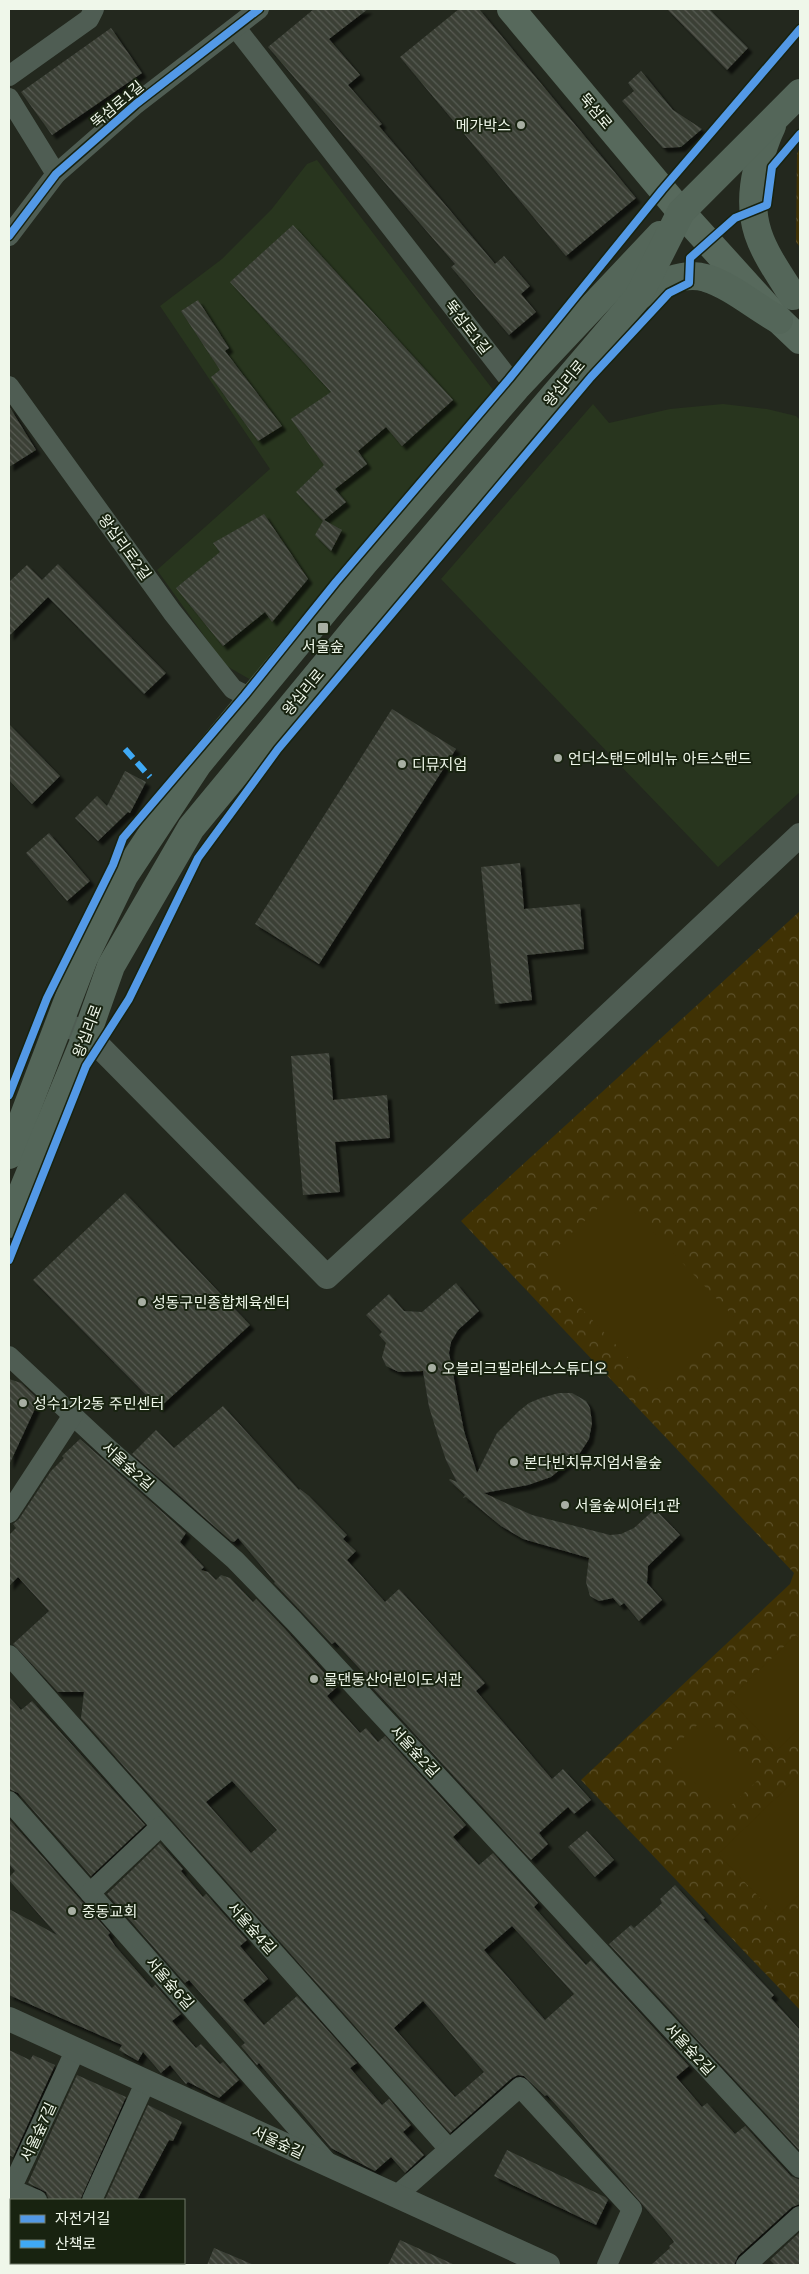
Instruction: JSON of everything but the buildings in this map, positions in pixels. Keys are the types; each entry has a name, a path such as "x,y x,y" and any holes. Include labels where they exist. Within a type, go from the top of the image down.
{"main road":[{"name":"뚝섬로","path":"511,9 681,212 779,320 800,340"},
{"name":"왕십리로","path":"9,1224 86,1034 111,966 190,828 356,628 638,296 681,212 800,75"},
{"name":"왕십리로","path":"9,1155 84,958 124,876 198,764 364,563 516,388 681,212 800,93"},
{"path":"777,116 763,145 753,188 752,211 766,251 796,299"},
{"name":"뚝섬로","path":"681,212 796,299"},
{"path":"638,296 652,286 672,280 700,276 713,280 779,320"}],"street":[{"path":"9,76 88,19 94,9"},
{"name":"뚝섬로1길","path":"9,236 56,174 136,104 258,9"},
{"name":"뚝섬로1길","path":"236,28 516,388"},
{"path":"9,98 56,174"},
{"name":"왕십리로2길","path":"9,386 172,612 233,689 251,698"},
{"path":"59,1022 86,1034 327,1277 447,1168 800,835"},
{"name":"서울숲2길","path":"9,1356 235,1560 281,1607 800,2168"},
{"path":"9,1513 73,1415"},
{"name":"서울숲4길","path":"9,1655 449,2149"},
{"name":"서울숲6길","path":"9,1801 330,2166"},
{"path":"90,1893 161,1826"},
{"name":"서울숲길","path":"9,2018 548,2265"},
{"name":"서울숲7길","path":"35,2199 11,2188 76,2049"},
{"path":"92,2199 146,2081"},
{"path":"396,2196 520,2087 632,2208 607,2265"},
{"path":"746,2265 800,2216"}],"shaded area":[{"path":"317,160 494,391 251,680 225,665 157,570 270,469 160,306 222,259 271,210 307,164"},
{"path":"593,404 609,423 670,409 723,404 767,409 796,416 800,420 800,792 718,867 441,579"}],"green space":[{"path":"800,148 800,247 796,242 797,154"},
{"path":"800,911 800,2010 581,1780 790,1584 794,1573 461,1221"},
{"path":"615,1192 734,1317 658,1389 539,1264"},
{"path":"796,1635 800,1639 800,1728 777,1750 729,1699"},
{"path":"706,1717 761,1777 723,1813 667,1753"},
{"path":"800,1775 800,1894 777,1916 718,1854"},
{"path":"800,1906 800,1942 782,1924"}],"marked path":[{"path":"125,749 150,777"}],"cycle path":[{"path":"9,236 56,174 136,104 259,9"},
{"path":"9,1095 47,998 113,865 123,838 245,695 336,582 509,379 662,190 800,29"},
{"path":"9,1260 86,1066 129,999 198,858 278,749 591,377 669,293 689,283 690,258 735,218 767,205 772,167 800,134"}],"place":[{"name":"메가박스","path":"521,125"},
{"name":"서울숲","path":"323,628"},
{"name":"언더스탠드에비뉴 아트스탠드","path":"558,758"},
{"name":"디뮤지엄","path":"402,764"},
{"name":"성동구민종합체육센터","path":"142,1302"},
{"name":"오블리크필라테스스튜디오","path":"432,1368"},
{"name":"성수1가2동 주민센터","path":"23,1403"},
{"name":"본다빈치뮤지엄서울숲","path":"514,1462"},
{"name":"서울숲씨어터1관","path":"565,1505"},
{"name":"물댄동산어린이도서관","path":"314,1679"},
{"name":"중동교회","path":"72,1911"}]}
